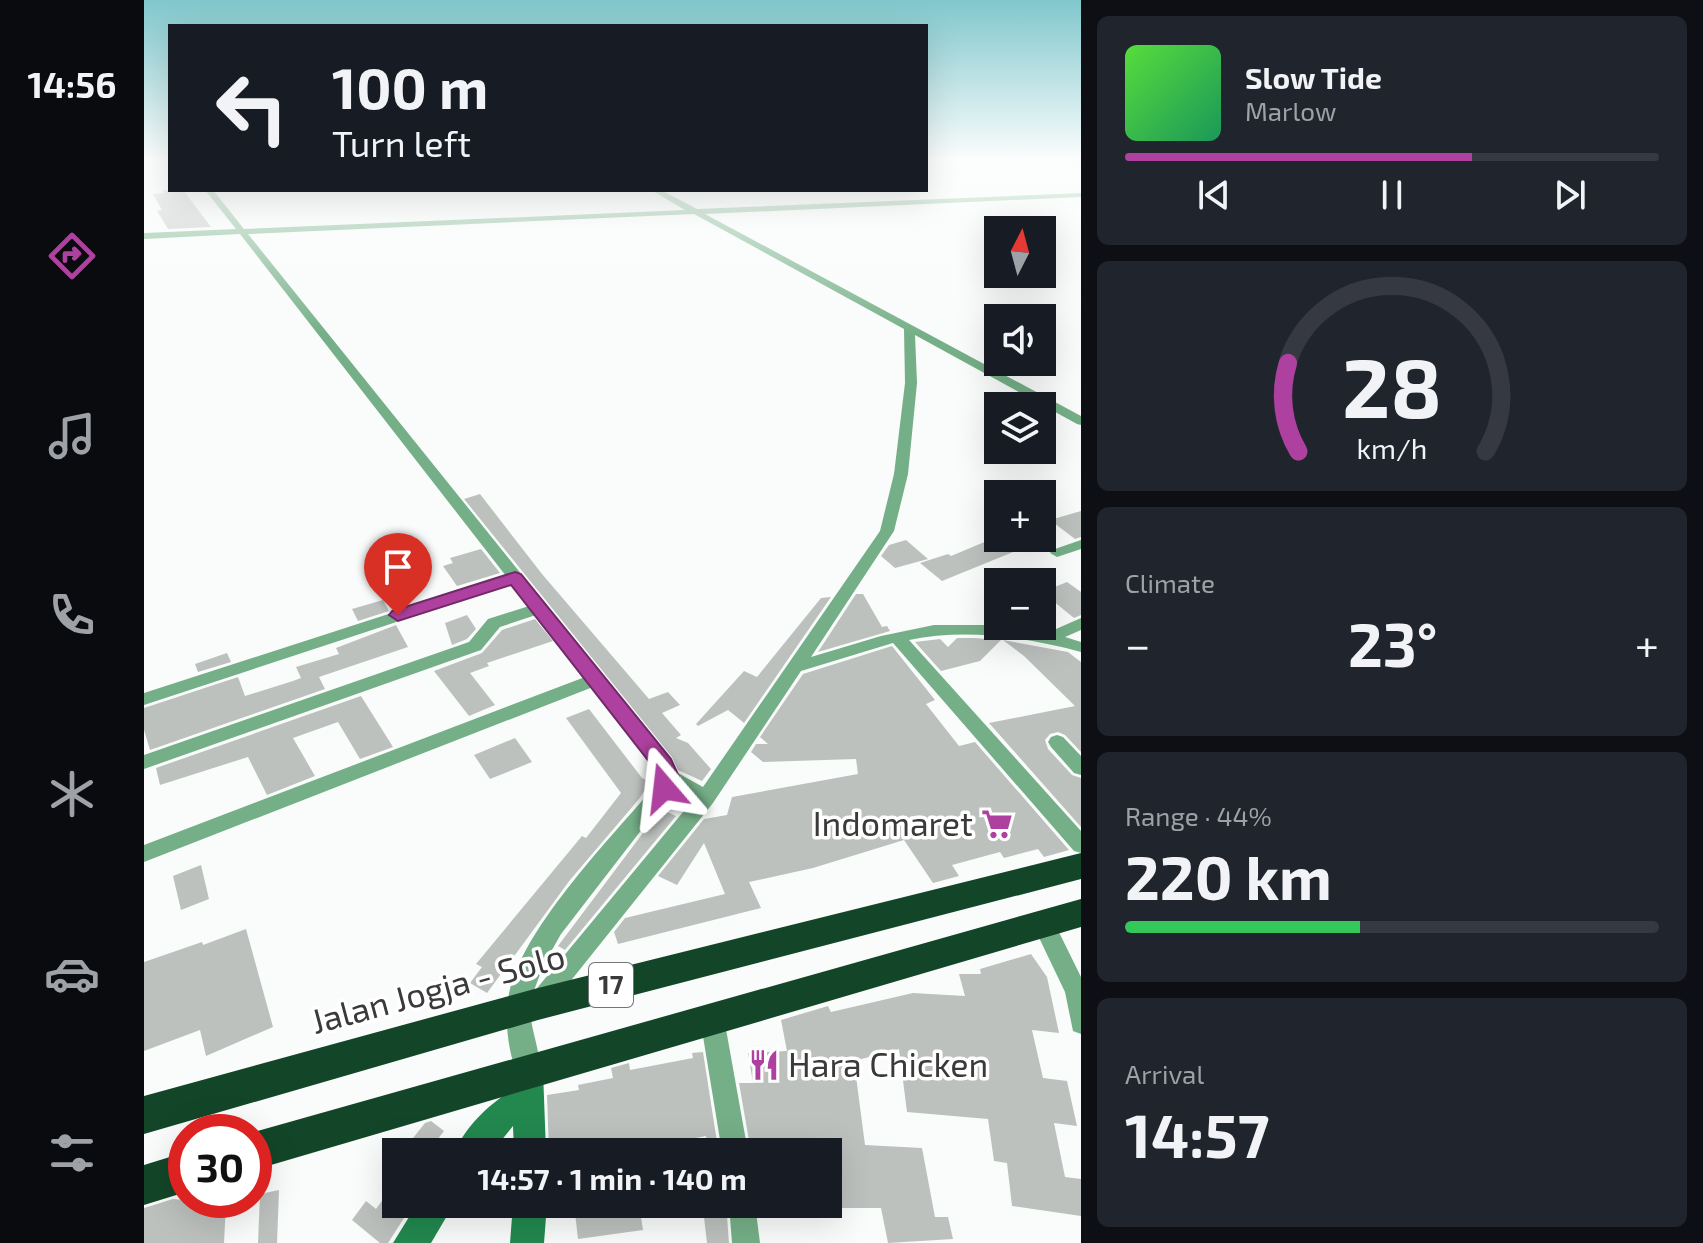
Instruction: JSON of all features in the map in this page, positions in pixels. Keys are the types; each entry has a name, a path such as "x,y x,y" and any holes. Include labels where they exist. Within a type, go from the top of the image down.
{"highway":[{"name":"Jalan Jogja - Solo","path":"144,1115 528,1007 1081,866"},
{"name":"17","path":"272,1147 528,1084 712,1018 1081,913"},
{"path":"144,1185 168,1178"}],"street":[{"path":"232,218 537,609 663,764 668,777 706,798"},
{"path":"144,236 560,218"},
{"path":"707,218 1081,421"},
{"path":"528,1007 706,798 887,531 901,474 911,378 909,327"},
{"path":"1057,553 1081,544"},
{"path":"144,699 515,578"},
{"path":"144,762 475,646 494,623 537,609"},
{"path":"1056,636 1081,623"},
{"path":"796,667 897,637 936,630 984,633"},
{"path":"897,637 1081,845"},
{"path":"1056,640 1081,647"},
{"path":"144,854 594,680"},
{"path":"1057,742 1081,768"},
{"path":"530,1138 528,1007 523,983 536,951 664,788 668,777"},
{"path":"1043,923 1078,992 1081,1023"},
{"path":"712,1018 733,1138"},
{"path":"483,1138 528,1084"},
{"path":"410,1243 427,1218"},
{"path":"527,1243 529,1218"},
{"path":"743,1218 746,1243"}],"building":[{"path":"161,218 204,218 211,227 168,229"},
{"path":"480,494 542,574 649,699 668,692 680,705 662,713 681,735 676,738 688,743 711,769 702,781 678,770 672,757 464,499"},
{"path":"1081,511 1081,537 1075,539 1056,525 1056,518"},
{"path":"906,540 928,559 895,568 881,556 889,545"},
{"path":"984,542 984,552 1013,552 942,581 920,563 948,554 951,556"},
{"path":"481,549 500,573 457,586 443,566 453,563 450,558"},
{"path":"1067,582 1081,592 1081,615 1074,618 1056,603 1056,586"},
{"path":"856,594 863,594 882,627 887,626 890,631 818,652"},
{"path":"831,597 744,723 728,710 698,726 696,724 744,671 757,677 821,598"},
{"path":"383,600 389,611 358,621 352,609"},
{"path":"467,615 476,629 467,639 452,645 445,623"},
{"path":"535,619 553,641 487,663 489,666 470,673 495,705 469,716 434,671 482,653 502,630"},
{"path":"396,625 408,647 319,677 325,689 150,750 144,730 144,708 238,677 245,696 293,681 301,678 296,667 339,654 336,648"},
{"path":"957,638 1001,640 980,661 941,671 915,642 940,639 948,647"},
{"path":"1003,640 1068,652 1081,662 1081,752 1058,732 1050,734 1045,740 1048,749 1072,775 1081,778 1081,827 989,723 1075,706"},
{"path":"892,646 935,700 926,704 959,746 975,742 1069,850 1044,857 1038,849 1004,858 1000,852 952,865 959,876 933,883 904,840 813,868 749,882 761,908 618,944 614,932 625,918 725,894 704,843 677,885 658,876 704,819 727,815 732,797 858,774 856,759 763,762 751,752 756,744 768,744 760,737 803,674"},
{"path":"227,653 231,662 198,672 195,664"},
{"path":"361,696 393,747 360,759 338,722 293,738 315,776 267,795 248,757 160,785 156,768"},
{"path":"589,709 642,778 650,782 570,880 487,993 470,983 482,967 476,964 582,836 586,838 621,793 566,718"},
{"path":"515,738 532,762 490,779 474,755"},
{"path":"661,809 676,816 565,950 558,946"},
{"path":"201,865 209,899 181,910 173,876"},
{"path":"246,929 273,1027 206,1056 200,1030 144,1051 144,962"},
{"path":"1031,954 1047,977 1059,1033 1032,1030 1043,1078 1067,1081 1077,1126 1054,1123 1065,1177 1081,1179 1081,1216 1012,1206 1007,1163 994,1161 988,1119 907,1112 899,1049 854,1061 865,1145 922,1148 935,1217 948,1217 953,1239 888,1243 881,1208 842,1208 842,1138 749,1138 739,1083 753,1083 748,1053 787,1051 781,1020 828,1006 831,1012 913,993 965,996 959,974 981,974 980,969"},
{"path":"703,1052 716,1138 549,1138 547,1095 579,1090 578,1085 613,1078 611,1068 629,1063 630,1070 693,1058 692,1053"},
{"path":"431,1121 444,1131 439,1138 413,1138 425,1123"},
{"path":"279,1190 277,1243 258,1243 259,1218 272,1218 272,1191"},
{"path":"168,1201 168,1218 225,1218 224,1243 144,1243 144,1208"},
{"path":"366,1201 376,1209 382,1201 382,1218 404,1218 388,1243 380,1243 352,1220"},
{"path":"576,1218 641,1218 643,1230 578,1239"},
{"path":"704,1218 727,1218 729,1243 707,1243"}],"place":[{"name":"Indomaret","path":"997,824"},
{"name":"Hara Chicken","path":"764,1065"}],"route":[{"path":"398,615 515,578 663,764 668,777 664,788"}]}
